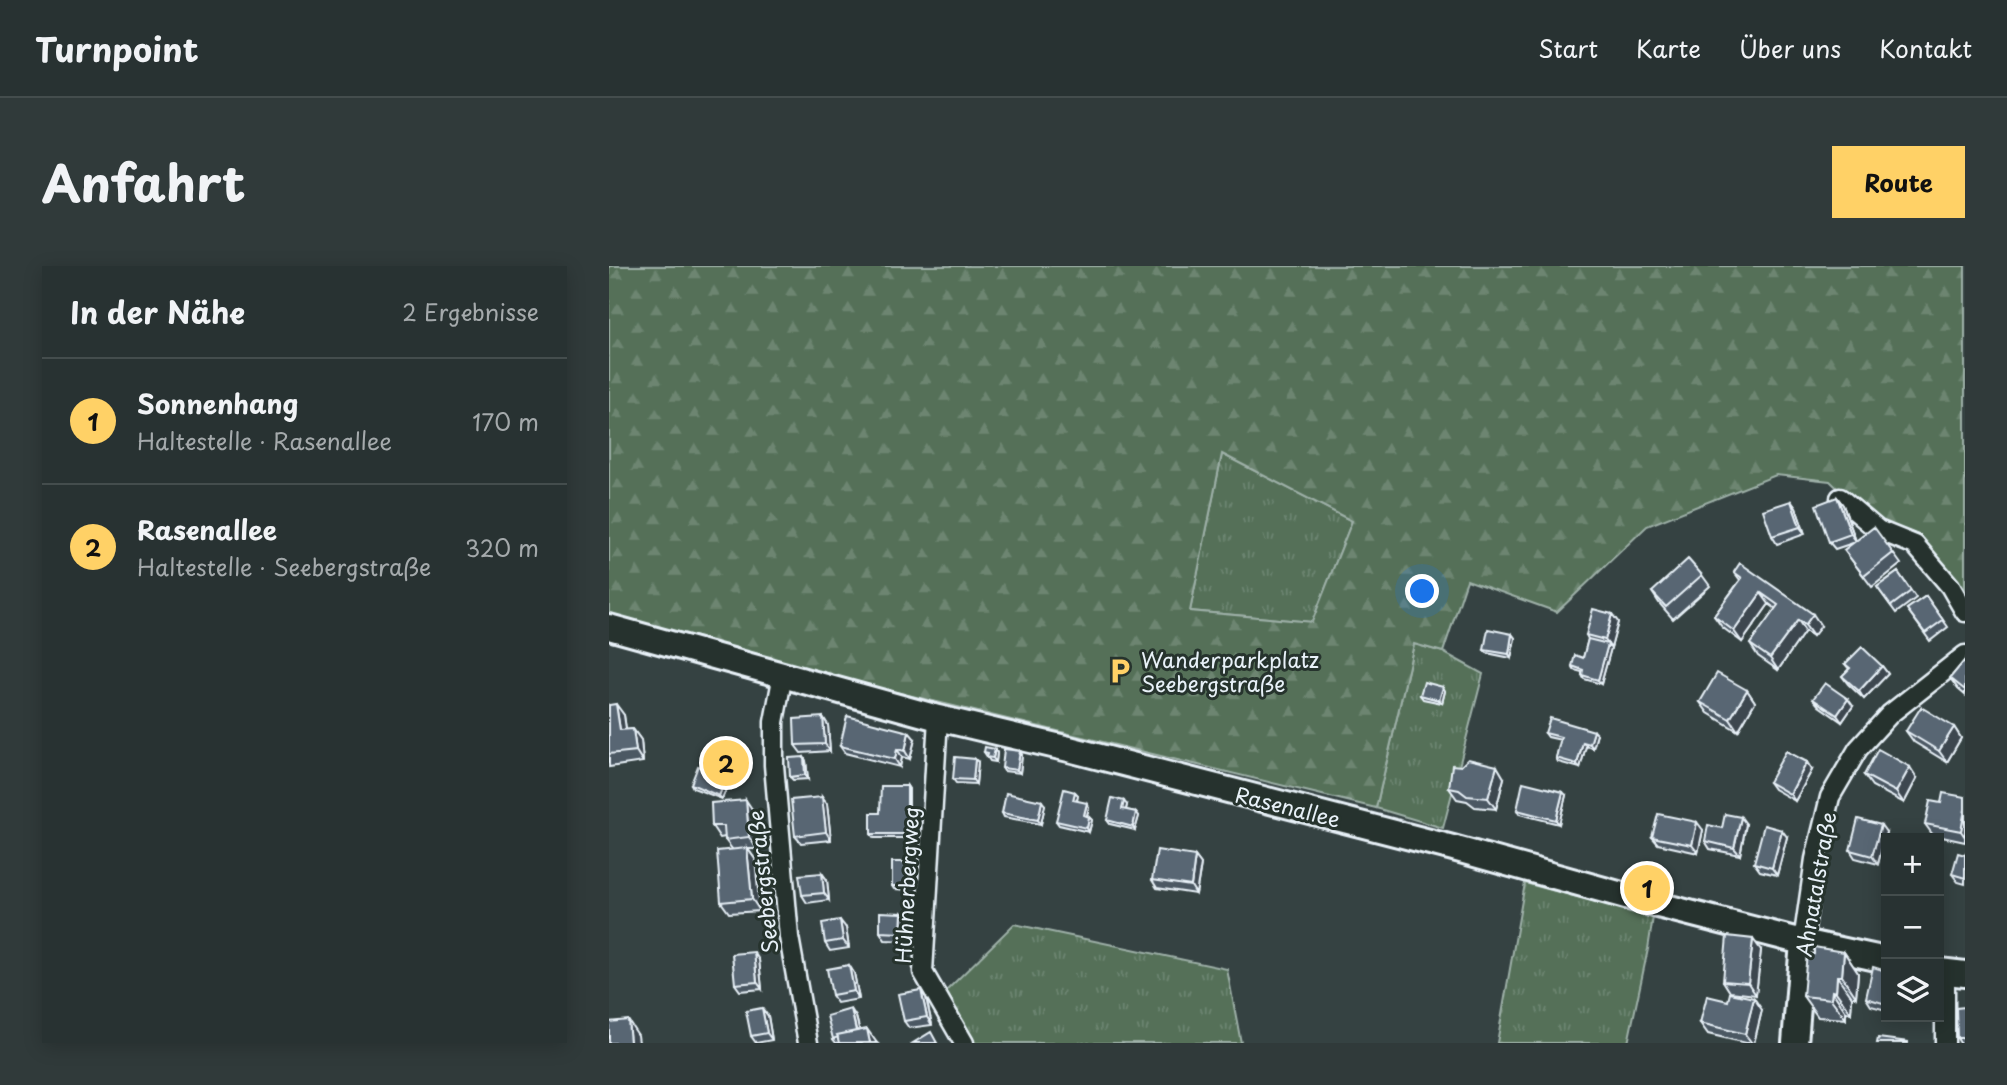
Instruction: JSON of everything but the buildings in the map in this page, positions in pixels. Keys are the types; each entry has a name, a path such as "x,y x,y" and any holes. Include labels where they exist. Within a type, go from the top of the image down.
{"main road":[{"name":"Rasenallee","path":"609,627 937,718 1439,844 1803,942 1881,959"},
{"name":"Ahnatalstraße","path":"1794,1043 1803,942"}],"street":[{"path":"1840,498 1878,530 1916,545 1950,586 1965,611"},
{"name":"Ahnatalstraße","path":"1803,942 1815,859 1830,797 1858,749 1890,714 1965,655"},
{"name":"Seebergstraße","path":"783,674 773,722 774,765 789,937 808,1043"},
{"name":"Hühnerbergweg","path":"937,718 923,972 964,1043"},
{"path":"1945,1043 1950,972"}],"green space":[{"path":"609,266 1965,266 1965,598 1885,525 1856,506 1830,481 1776,475 1647,526 1557,612 1467,580 1443,652 1414,644 1376,808 842,679 609,614","holes":["1222,454 1352,521 1312,622 1190,611"]},
{"path":"1222,454 1352,521 1312,622 1190,611"},
{"path":"1414,644 1443,652 1483,674 1443,828 1376,808"},
{"path":"1525,883 1653,917 1628,1043 1497,1043"},
{"path":"1014,924 1227,969 1241,1043 970,1043 943,994"}],"place":[{"name":"Wanderparkplatz Seebergstraße","path":"1120,671"},
{"name":"Rasenallee","path":"726,763"},
{"name":"Sonnenhang","path":"1647,888"}]}
